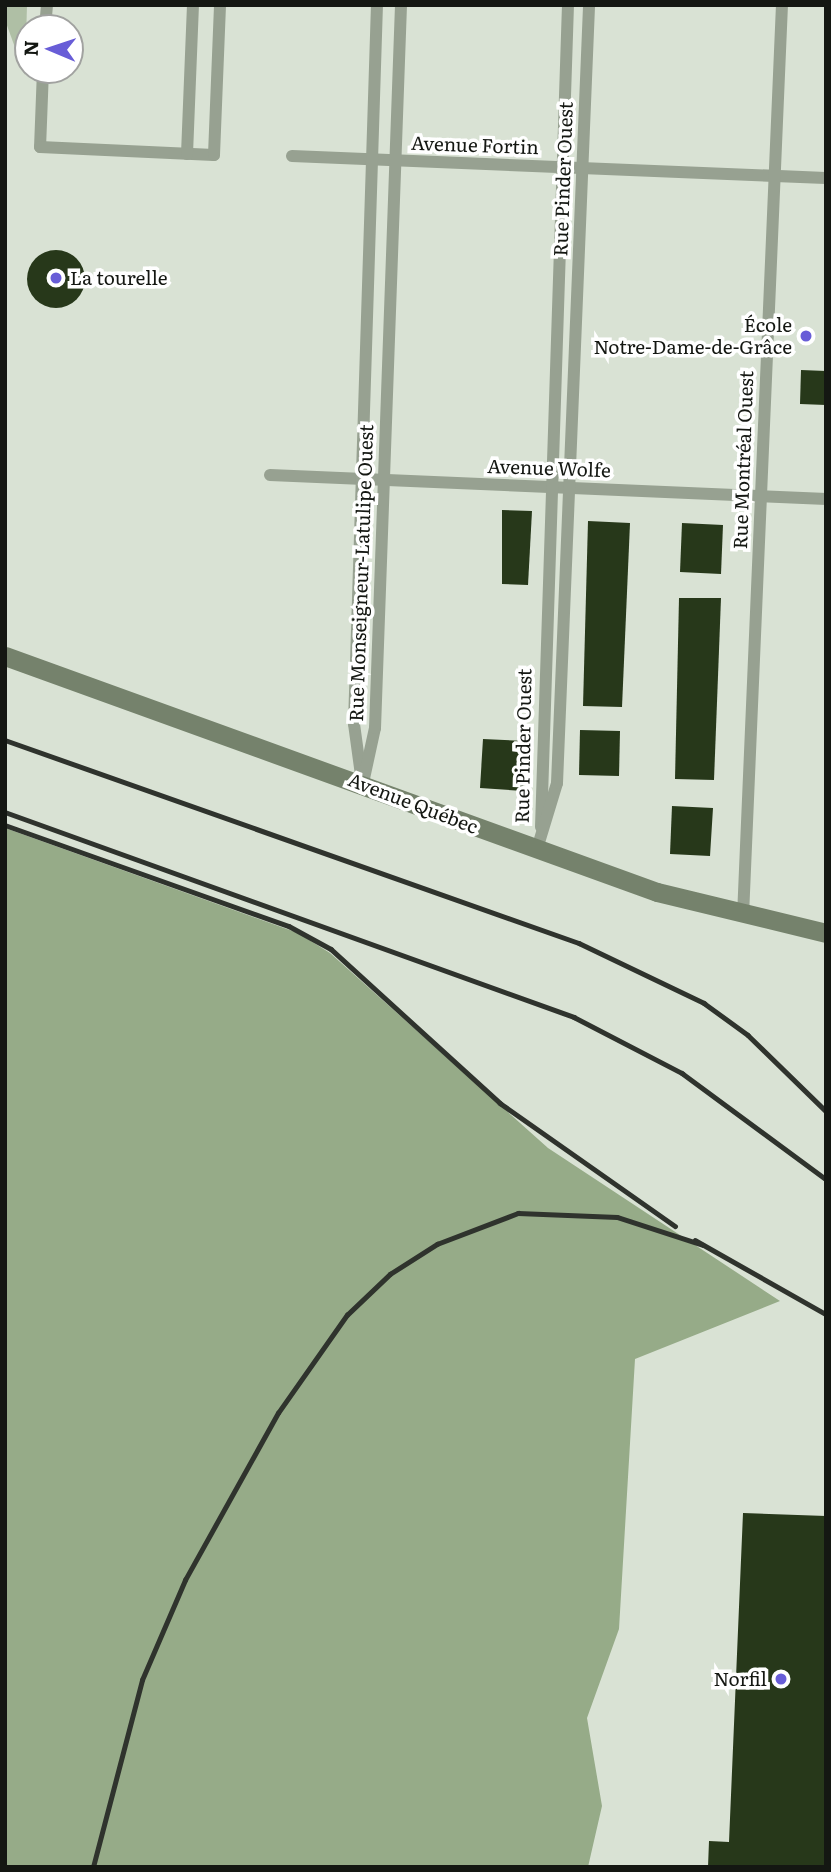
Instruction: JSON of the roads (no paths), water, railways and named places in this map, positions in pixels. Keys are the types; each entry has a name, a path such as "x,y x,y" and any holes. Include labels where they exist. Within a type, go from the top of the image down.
{"main road":[{"name":"Avenue Québec","path":"5,656 363,783 537,849 743,916 826,933"}],"street":[{"path":"187,154 193,5"},
{"path":"42,84 40,147 214,155 220,5"},
{"name":"Rue Monseigneur-Latulipe Ouest","path":"363,783 354,724 377,5"},
{"name":"Rue Monseigneur-Latulipe Ouest","path":"363,783 375,728 401,5"},
{"name":"Rue Pinder Ouest","path":"537,849 568,5"},
{"name":"Rue Pinder Ouest","path":"537,849 557,783 589,5"},
{"name":"Rue Montréal Ouest","path":"743,916 782,5"},
{"name":"Avenue Fortin","path":"292,156 826,178"},
{"name":"Avenue Wolfe","path":"270,475 826,499"}],"railway":[{"path":"5,740 579,943 704,1003 748,1035 826,1111"},
{"path":"5,812 574,1017 682,1073 826,1179"},
{"path":"5,825 289,926 331,949 500,1103 675,1226"},
{"path":"93,1867 142,1680 185,1580 278,1413 347,1315 390,1274 437,1244 518,1213 617,1217 703,1245"},
{"path":"695,1240 826,1314"}],"place":[{"name":"La tourelle","path":"56,278"},
{"name":"École Notre-Dame-de-Grâce","path":"806,336"},
{"name":"Norfil","path":"781,1679"}]}
